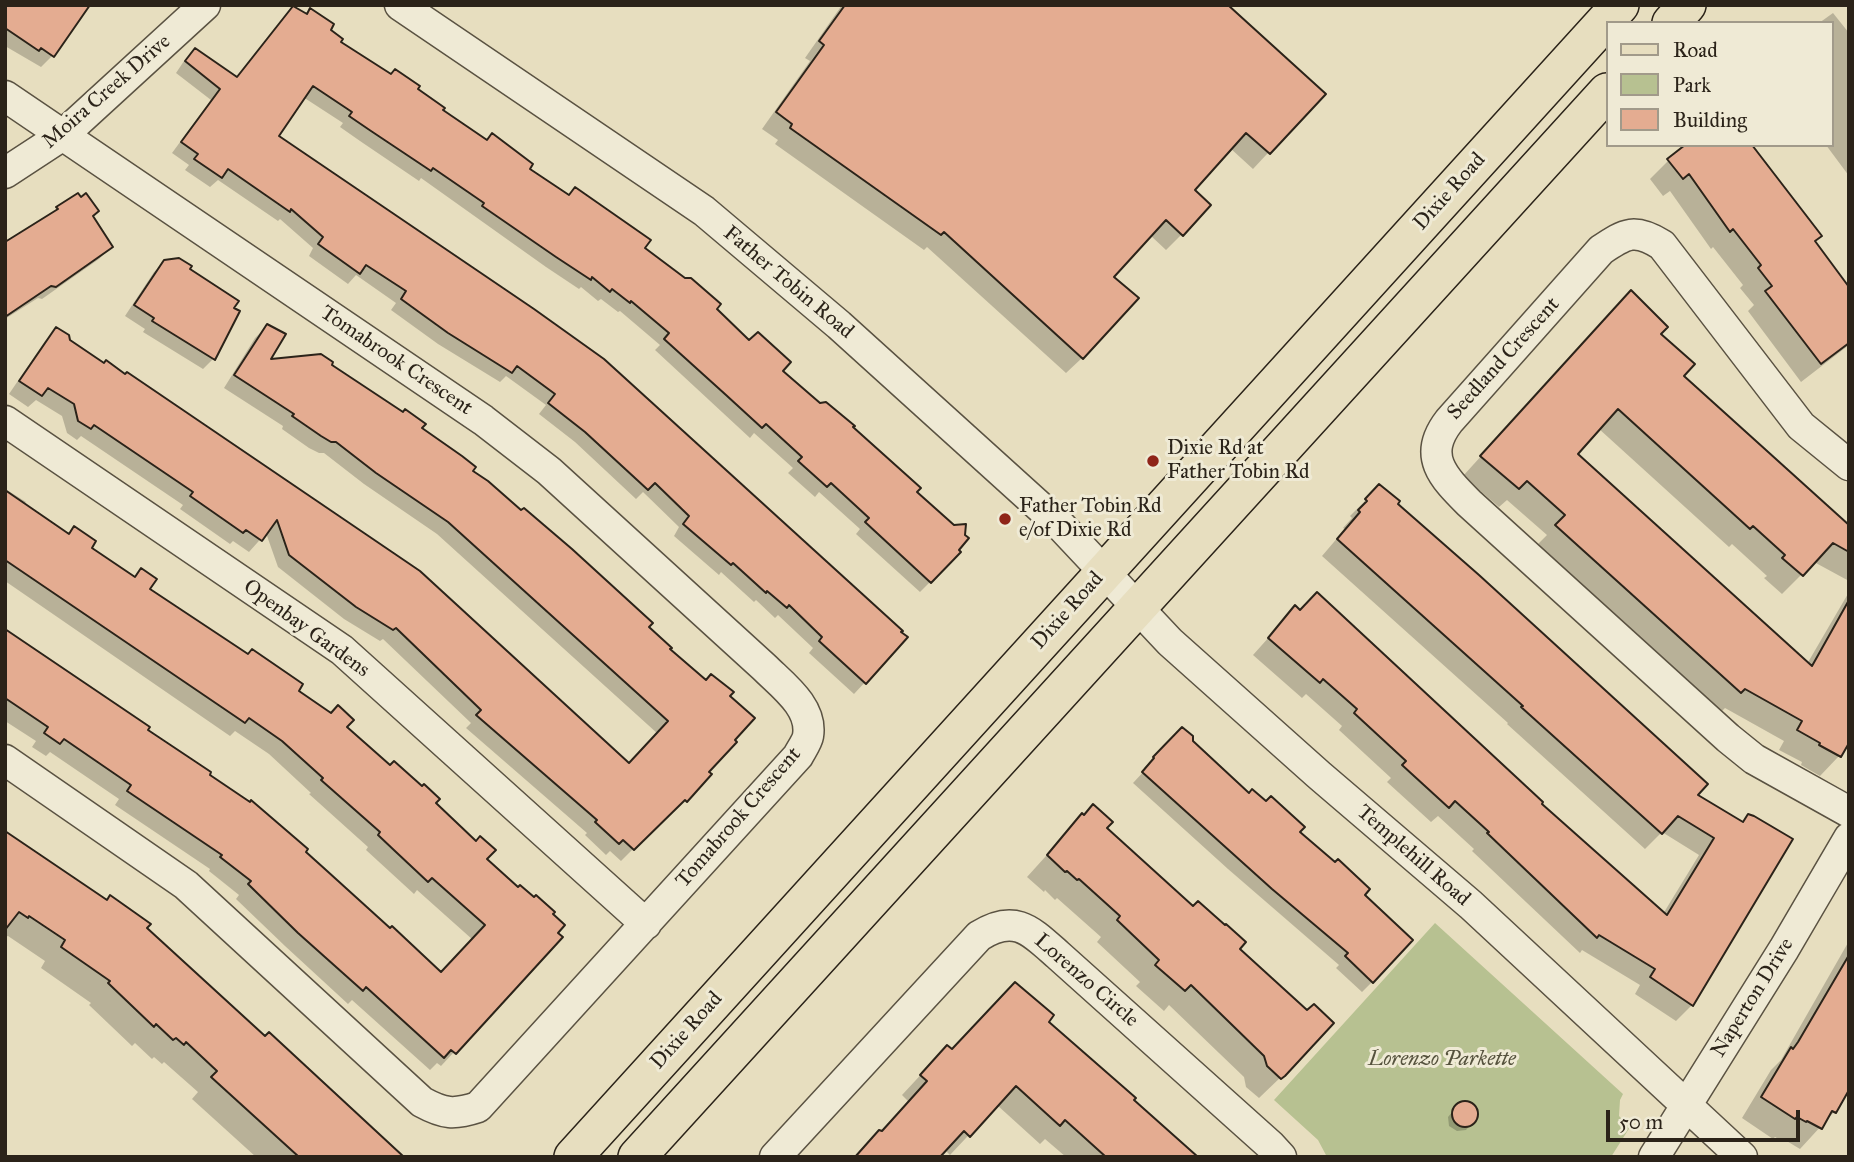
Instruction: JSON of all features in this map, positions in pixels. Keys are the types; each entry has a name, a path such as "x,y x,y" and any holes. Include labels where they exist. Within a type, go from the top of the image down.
{"main road":[{"name":"Dixie Road","path":"1605,21 1620,5"},
{"path":"1673,21 1686,5"},
{"name":"Dixie Road","path":"573,1157 1605,21"},
{"path":"637,1157 1605,94"}],"street":[{"name":"Moira Creek Drive","path":"5,173 63,135 205,5"},
{"name":"Father Tobin Road","path":"400,5 704,211 849,334 1060,526 1138,607"},
{"name":"Tomabrook Crescent","path":"5,96 484,420 519,447 798,701 808,720 808,737 798,756 478,1107 459,1113 440,1112 422,1102 186,885 5,760"},
{"name":"Seedland Crescent","path":"1849,465 1801,426 1662,245 1650,237 1637,234 1622,235 1601,250 1440,432 1436,454 1437,464 1448,482 1469,503 1728,738 1754,760 1849,812"},
{"name":"Openbay Gardens","path":"5,421 342,650 646,923"},
{"name":"Templehill Road","path":"1138,607 1170,642 1471,905 1742,1157"},
{"name":"Naperton Drive","path":"1654,1157 1784,949 1849,838"},
{"name":"Lorenzo Circle","path":"775,1157 979,936 994,927 1009,925 1023,927 1051,948 1270,1144 1281,1157"}],"green space":[{"name":"Lorenzo Parkette","path":"1435,923 1623,1094 1619,1116 1630,1127 1611,1157 1327,1157 1318,1140 1274,1100"}],"building":[{"path":"5,5 90,5 54,57 41,48 39,51 5,28"},
{"path":"845,5 1228,5 1326,94 1270,154 1246,133 1195,190 1211,205 1183,236 1166,220 1114,277 1139,298 1083,359 944,232 941,235 790,128 792,124 776,112 824,45 819,41"},
{"path":"293,6 307,14 310,8 334,24 331,30 343,39 341,42 391,74 395,69 420,86 418,89 445,108 443,110 487,140 492,133 533,164 530,169 569,195 575,187 651,240 645,248 685,278 691,278 721,304 717,309 749,340 758,332 791,362 783,371 820,403 826,402 855,426 853,427 921,488 917,492 954,525 966,524 965,535 969,538 959,550 961,552 931,583 865,522 869,518 831,483 827,487 798,461 802,457 766,424 762,428 664,339 669,333 631,301 630,303 612,289 610,292 592,277 591,280 556,257 433,168 431,171 349,116 352,112 313,86 279,136 604,359 903,631 901,632 908,637 866,684 819,641 822,637 789,605 787,608 767,591 766,593 683,524 689,516 655,483 648,490 585,432 548,403 555,394 517,366 512,373 448,333 401,299 406,291 366,265 360,274 318,244 323,237 291,209 290,212 228,169 222,178 194,159 198,154 181,142 220,89 185,61 195,48 237,77"},
{"path":"1682,147 1754,147 1822,236 1815,241 1849,287 1849,343 1821,364 1765,291 1772,286 1758,268 1761,265 1733,229 1730,232 1689,174 1683,179 1667,159"},
{"path":"78,193 81,197 86,193 99,211 93,216 113,247 56,287 51,286 5,317 5,242 58,209 56,207"},
{"path":"179,258 192,266 190,269 239,301 234,308 240,311 215,360 152,321 154,318 134,305 164,260"},
{"path":"1631,290 1668,327 1661,334 1695,364 1684,376 1849,525 1849,552 1833,543 1803,576 1782,558 1785,555 1753,526 1750,529 1618,409 1578,454 1812,666 1849,600 1849,743 1841,757 1797,730 1802,721 1745,689 1741,693 1555,525 1565,515 1527,481 1519,489 1480,456"},
{"path":"267,324 286,334 271,359 321,354 333,362 332,365 426,424 422,428 476,467 473,471 521,510 524,508 572,549 653,623 649,627 672,648 670,649 706,680 711,674 734,692 730,696 755,718 687,802 685,800 634,850 623,840 619,844 595,822 597,820 476,715 481,710 396,628 393,630 356,607 289,555 277,520 262,541 246,530 243,533 190,496 193,492 94,425 91,429 78,421 74,404 48,388 42,396 19,381 56,327 69,335 70,340 104,363 106,360 125,374 127,372 420,571 629,763 668,721 448,522 336,442 321,436 292,416 294,414 234,375"},
{"path":"1379,484 1708,784 1698,795 1743,822 1748,814 1754,816 1793,839 1693,1006 1650,977 1655,969 1599,935 1597,938 1455,801 1449,808 1402,765 1406,761 1354,713 1357,709 1323,679 1320,683 1268,638 1295,605 1300,610 1317,592 1543,802 1542,804 1667,915 1714,838 1678,816 1662,834 1337,539"},
{"path":"5,490 69,534 74,526 96,541 92,548 135,577 141,568 157,579 150,589 248,654 252,649 303,684 299,691 331,713 338,705 354,720 347,727 390,765 394,761 422,786 424,784 440,799 436,803 476,841 480,836 496,850 487,859 518,887 520,885 534,897 536,895 555,912 553,914 565,925 558,933 563,937 456,1054 451,1050 444,1058 366,987 363,991 298,933 248,884 251,881 220,857 222,855 127,791 131,785 64,739 60,744 44,733 48,727 5,698 5,629 150,727 148,730 211,772 210,775 250,802 251,800 441,972 485,925 432,878 428,882 378,835 380,832 282,741 249,718 245,723 5,560"},
{"path":"1182,727 1193,736 1193,741 1249,793 1252,789 1266,801 1271,796 1305,827 1300,832 1335,862 1338,859 1370,889 1365,895 1413,940 1373,983 1345,956 1348,953 1142,772"},
{"path":"1093,804 1113,822 1107,828 1193,906 1198,901 1246,942 1240,949 1307,1010 1314,1004 1334,1023 1281,1079 1267,1066 1264,1056 1191,985 1185,991 1155,965 1159,960 1117,920 1120,916 1079,879 1065,872 1047,855 1082,813 1084,815"},
{"path":"5,831 107,900 110,895 151,924 147,928 265,1036 269,1032 404,1157 299,1157 211,1077 217,1071 186,1042 184,1045 176,1038 173,1040 156,1024 154,1027 108,983 110,981 61,947 65,940 19,912 5,930"},
{"path":"1849,955 1849,1090 1836,1113 1832,1111 1822,1129 1797,1117 1795,1119 1761,1097 1791,1047 1793,1049 1798,1042"},
{"path":"1015,982 1054,1015 1049,1022 1198,1157 1106,1157 1065,1120 1060,1126 1016,1086 970,1137 964,1131 940,1157 855,1157 927,1081 920,1075 947,1045 952,1049"},
{"path":"1465,1101 1474,1105 1478,1114 1474,1123 1465,1127 1456,1123 1452,1114 1456,1105"}],"place":[{"name":"Dixie Rd at Father Tobin Rd","path":"1153,461"},
{"name":"Father Tobin Rd e/of Dixie Rd","path":"1005,519"}]}
